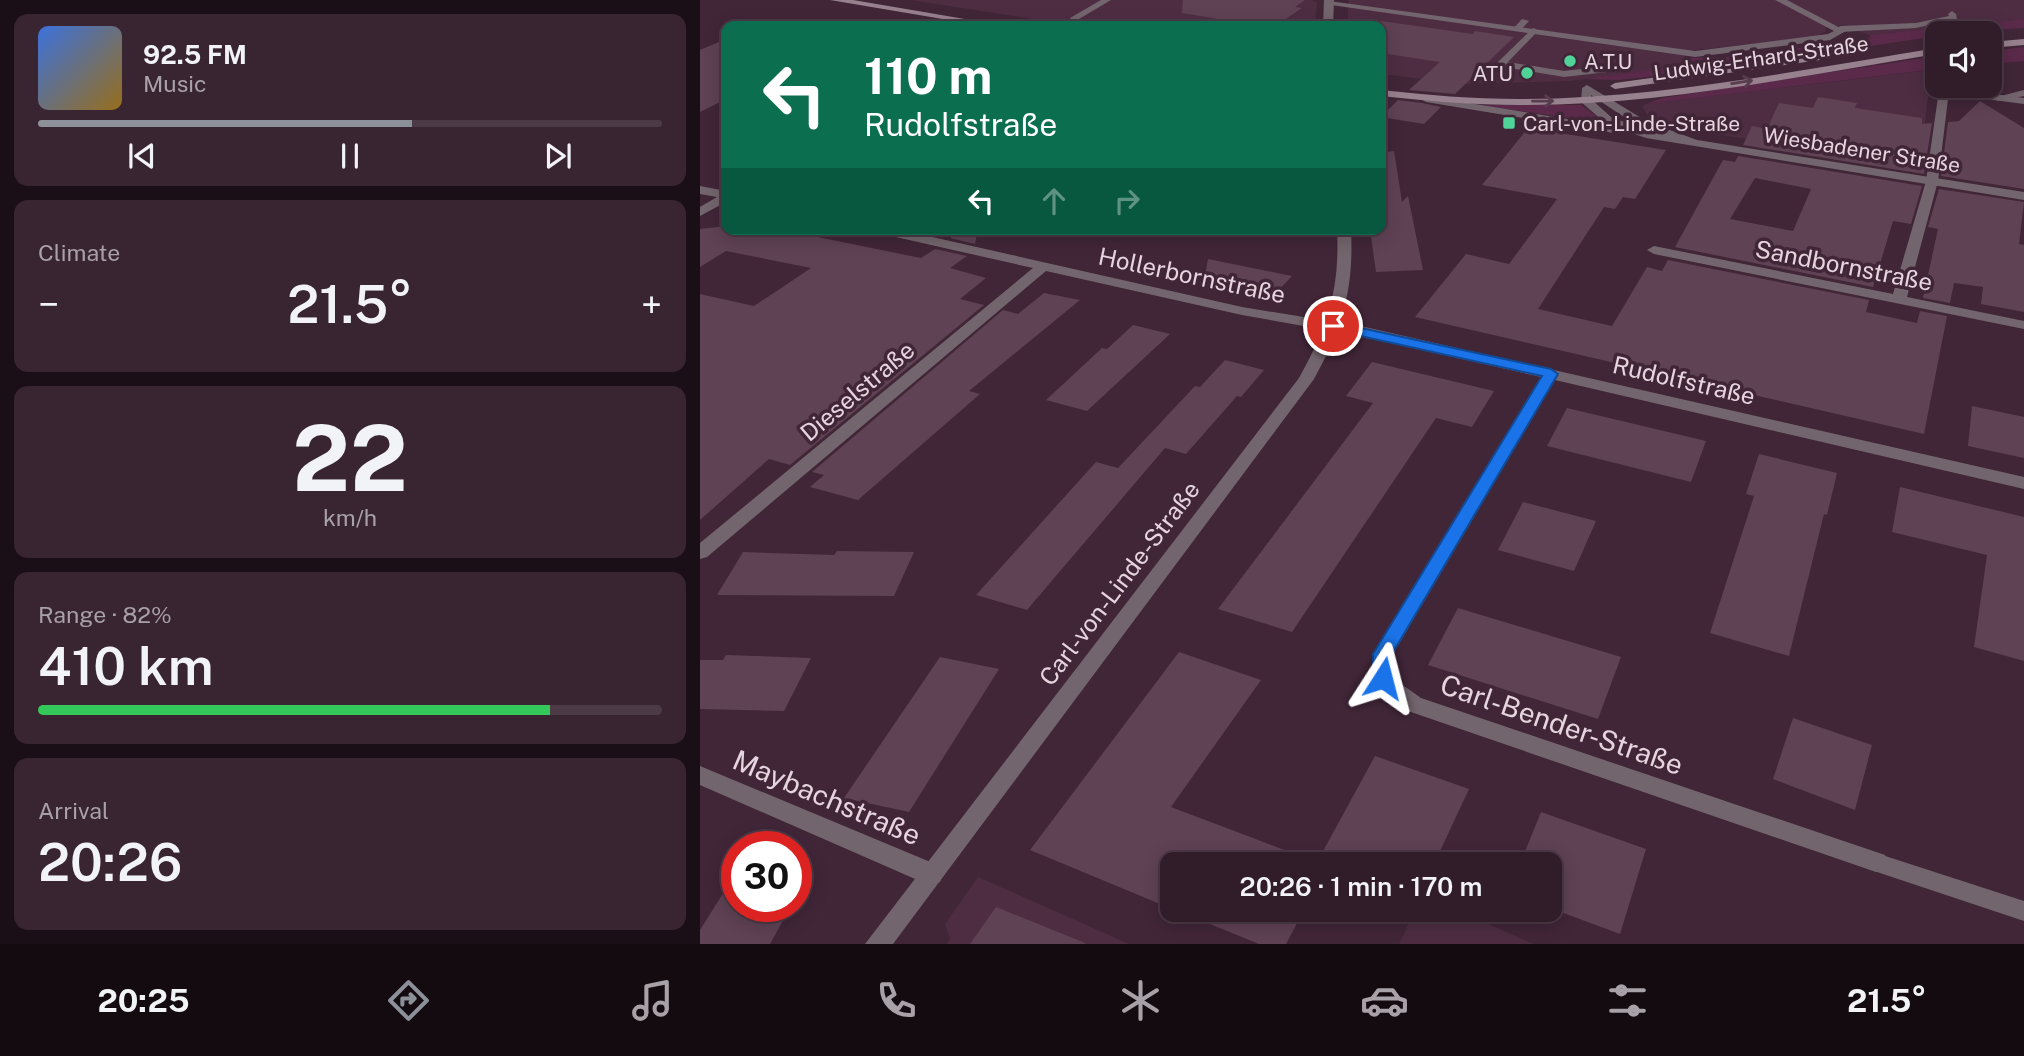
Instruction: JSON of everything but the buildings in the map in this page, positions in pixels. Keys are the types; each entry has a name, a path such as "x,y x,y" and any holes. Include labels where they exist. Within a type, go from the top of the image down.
{"main road":[{"path":"835,0 969,21"},
{"path":"2002,34 2024,32"},
{"path":"2002,44 2024,42"},
{"name":"Ludwig-Erhard-Straße","path":"1840,54 1925,43"},
{"name":"Ludwig-Erhard-Straße","path":"1386,83 1459,90 1586,94 1608,98 1675,92 1925,53"},
{"name":"Ludwig-Erhard-Straße","path":"1394,95 1482,102 1586,94 1827,56"}],"street":[{"path":"1328,21 1329,2 1521,25 1533,31 1695,54 1839,34 1840,29 1780,0"},
{"name":"Wiesbadener Straße","path":"1586,94 1606,119 1646,135 2024,196"},
{"path":"1386,96 1394,95"},
{"name":"Wiesbadener Straße","path":"1608,98 1648,127 1693,142"},
{"path":"1899,299 1932,181 1943,98"},
{"path":"1998,98 2024,102"},
{"path":"1426,99 1646,135"},
{"path":"700,190 721,195"},
{"path":"700,212 721,199"},
{"name":"Hollerbornstraße","path":"905,235 1242,311 1333,326"},
{"name":"Carl-von-Linde-Straße","path":"878,944 1285,408 1311,370 1333,326 1345,285 1347,267 1344,235"},
{"name":"Sandbornstraße","path":"1654,250 2024,325"},
{"name":"Dieselstraße","path":"704,545 1044,266"},
{"name":"Rudolfstraße","path":"1333,326 2024,483"},
{"name":"Carl-Bender-Straße","path":"1551,374 1382,654 1383,678 1393,693 1413,704 1876,862"},
{"name":"Maybachstraße","path":"700,775 931,874"}],"lane":[{"path":"1077,21 1074,18 1107,0"},
{"path":"1840,29 1922,23 1950,19 1954,17 1952,14"},
{"path":"1533,31 1501,64 1564,74 1607,69"},
{"path":"2002,97 2024,93"},
{"name":"Carl-Bender-Straße","path":"1876,862 2024,911"}],"shaded area":[{"path":"911,0 1312,0 1317,3 1315,21 1044,21"},
{"path":"1349,0 2024,0 2024,19 1925,21 1925,29 1869,35 1843,25 1826,27 1826,31 1814,37 1686,51 1683,66 1570,81 1464,84 1386,75 1386,21 1347,21"},
{"path":"2024,19 2024,28 2002,29 2002,21"},
{"path":"1925,29 1925,38 1711,70 1618,80 1583,79 1682,66 1684,58 1730,57 1860,40 1871,37 1869,35"},
{"path":"2024,47 2024,61 2002,63 2002,50"},
{"path":"1925,58 1925,70 1646,104 1662,98"},
{"path":"1925,71 1925,98 1928,98 1924,131 1812,149 1683,129 1648,115 1642,107 1646,104"},
{"path":"1488,105 1581,105 1606,123 1484,106"},
{"path":"978,877 1129,944 947,944 950,939 945,924"},
{"path":"1409,922 1484,922 1534,944 1399,944"}],"place":[{"name":"A.T.U","path":"1570,61"},
{"name":"ATU","path":"1527,73"},
{"name":"Carl-von-Linde-Straße","path":"1509,123"}],"route":[{"path":"1333,326 1551,374 1382,654 1383,678"}]}
